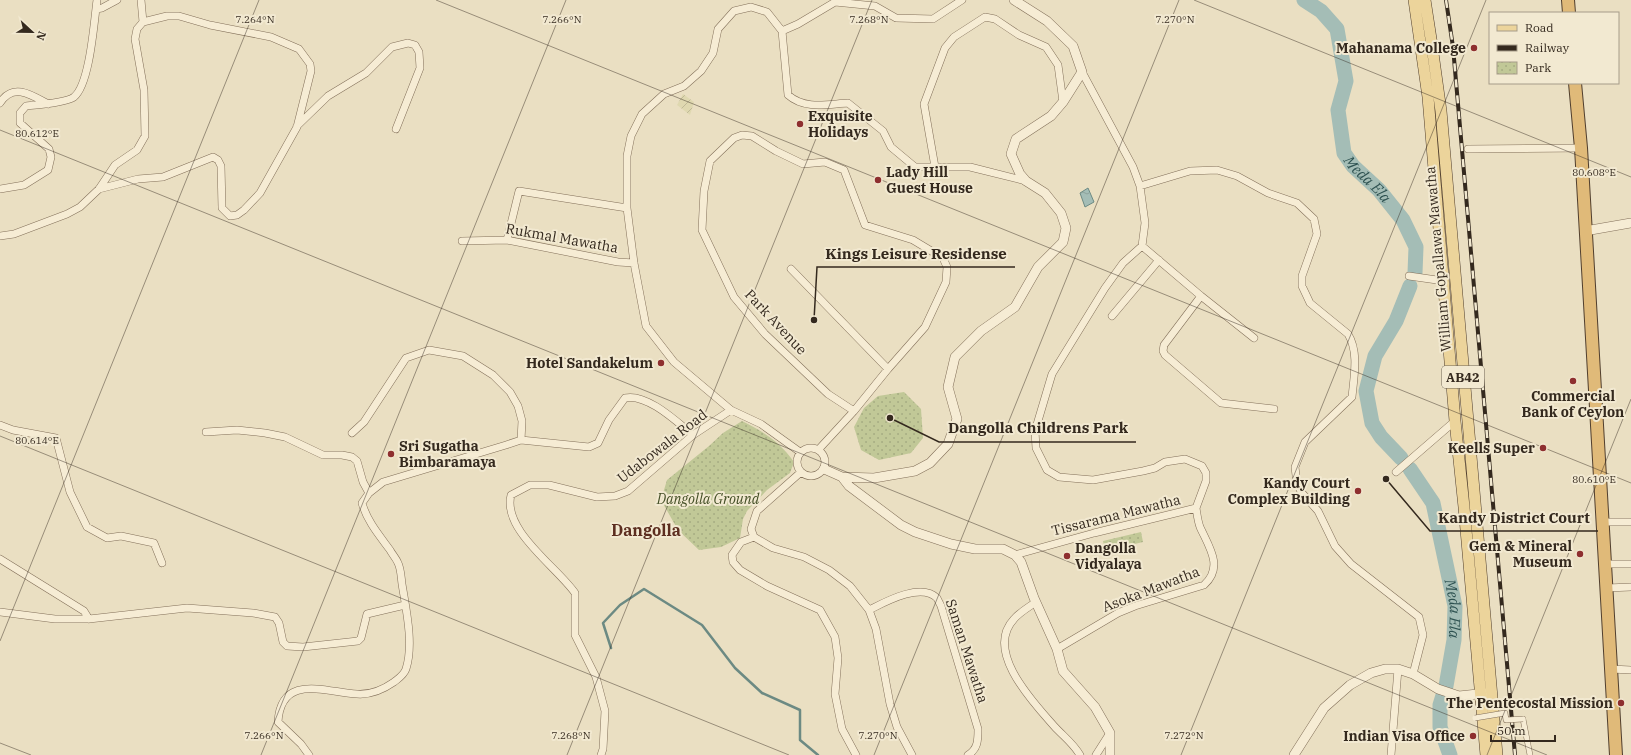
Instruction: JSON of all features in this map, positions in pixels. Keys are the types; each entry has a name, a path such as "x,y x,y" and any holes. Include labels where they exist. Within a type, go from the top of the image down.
{"highway":[{"path":"1568,0 1569,12"},
{"path":"1575,84 1581,148 1616,755"}],"main road":[{"name":"William Gopallawa Mawatha","path":"1414,0 1428,96 1455,422 1486,694 1497,755"},
{"name":"William Gopallawa Mawatha","path":"1425,0 1441,111 1486,694 1486,755"}],"street":[{"path":"0,189 24,185 48,170 51,157 49,149 20,123 20,114 26,106 48,104 73,98 80,90 87,70 97,0"},
{"path":"96,9 102,8 117,0"},
{"path":"141,0 143,22"},
{"path":"782,31 798,24 835,2 875,6 896,18 933,19 962,0"},
{"path":"1014,0 1047,21 1072,46 1082,72 1133,167 1140,186 1145,223 1142,246 1200,296 1254,338"},
{"path":"800,452 761,424 731,410 674,362 646,326 634,263 627,208 627,156 631,136 642,114 664,94 684,86 701,71 713,54 718,29 734,11 751,7 767,12 782,31 788,95 795,101 814,106 848,103 883,131 891,147 915,167 970,168 1026,181"},
{"path":"0,236 14,234 67,214 80,207 99,189 115,165 137,150 145,136 144,90 135,39 137,29 143,22 167,16 179,16 210,25 271,37 299,49 310,64 311,71 297,126 260,194 237,215 230,216 222,208 221,166 218,160 214,157 163,177 138,179 99,189"},
{"path":"935,167 924,104 945,48 954,37 985,17 995,18 1019,35 1046,47 1058,65 1063,102"},
{"path":"297,126 328,96 366,73 392,47 408,43 415,45 419,52 420,68 396,129"},
{"path":"824,469 842,477 874,478 915,471 930,463 948,444 957,418 948,387 955,357 981,331 1015,307 1038,267 1063,242 1066,228 1061,213 1045,193 1026,181 1020,174 1011,154 1016,139 1051,116 1063,102 1082,72"},
{"path":"0,103 2,99 16,91 29,93 48,104"},
{"name":"Park Avenue","path":"742,135 752,136 776,152 802,164 825,162 844,170 865,225 913,240 943,258 947,267 946,282 925,327 854,411 828,394 765,334 734,297 702,230 704,191 710,161 734,138 742,135"},
{"path":"1468,149 1581,148"},
{"path":"1140,186 1190,171 1217,170 1237,176 1268,193 1297,203 1314,219 1317,234 1302,276 1302,286 1310,303 1348,334 1352,340 1355,363 1352,397 1306,442 1295,466 1297,484 1302,493 1318,511 1335,546 1351,564 1419,618 1423,635 1413,674"},
{"path":"507,240 519,191 627,208"},
{"path":"1585,231 1631,223"},
{"name":"Rukmal Mawatha","path":"462,241 507,240 618,262 634,263"},
{"name":"Tissarama Mawatha","path":"1015,555 1094,533 1196,508 1206,481 1206,473 1202,466 1185,459 1165,462 1155,468 1143,471 1092,480 1059,477 1047,470 1036,448 1035,431 1052,374 1105,288 1123,262 1142,246"},
{"path":"1112,316 1159,260"},
{"path":"792,270 888,369"},
{"path":"1409,276 1444,281"},
{"path":"1200,296 1164,345 1163,351 1165,355 1222,403 1274,409"},
{"path":"352,433 364,422 406,358 429,350 463,356 493,375 510,392 518,406 522,421 521,440"},
{"path":"309,755 301,744 278,722 278,711 286,696 297,691 310,688 359,694 374,692 388,687 402,676 406,669 410,642 408,615 398,563 366,515 362,503 369,493 383,482 521,440 589,446 598,443 613,414 625,398 633,396 664,412 693,435"},
{"name":"Udabowala Road","path":"603,753 605,711 596,677 575,635 575,593 534,549 518,526 509,503 511,495 530,485 549,485 597,497 615,496 628,491 693,435 731,410"},
{"path":"819,449 854,411"},
{"path":"1396,472 1455,422"},
{"path":"0,425 13,430 56,438 70,492 87,527 107,538 121,536 154,543 162,563"},
{"path":"206,432 237,430 285,436 322,455 342,455 352,457 357,461 363,482 369,493"},
{"path":"808,447 819,449 826,460 824,469 821,473 813,476 801,472 797,460 800,452 808,447"},
{"path":"801,472 757,511 751,529 754,537 773,548 804,557 829,570 850,586 869,610 876,630 890,704 897,727 912,755"},
{"path":"842,477 849,486 901,525 914,532 951,544 975,549 1003,549 1015,555 1021,562 1036,602 1057,649 1063,671 1095,707 1110,733 1110,755"},
{"name":"Asoka Mawatha","path":"1057,649 1118,614 1135,606 1204,585 1209,580 1213,573 1214,565 1211,549 1200,526 1196,508"},
{"path":"1602,522 1631,522"},
{"path":"754,537 741,542 732,555 733,562 736,566 767,586 820,610 835,637 838,658 836,694 842,729 856,755"},
{"path":"0,559 84,611 89,619"},
{"path":"1606,564 1631,564"},
{"path":"1607,588 1631,587"},
{"name":"Saman Mawatha","path":"869,610 883,602 912,592 928,594 936,598 941,606 978,729 978,742 973,752 968,755"},
{"path":"1036,602 1011,623 1004,638 1004,652 1021,686 1054,727 1076,747 1080,755"},
{"path":"0,612 55,618 89,619 187,608 253,613 275,617 279,623 283,642 287,646 303,647 358,641 361,638 367,614 405,605"},
{"path":"1294,755 1324,708 1350,685 1371,673 1386,669 1398,669 1413,674 1438,689 1459,696 1486,694"},
{"path":"1391,755 1398,669"},
{"path":"1612,669 1631,670"},
{"path":"1475,718 1505,713 1506,720 1523,719 1530,755"},
{"path":"1096,755 1110,733"}],"shaded area":[{"path":"683,94 694,102 690,115 677,105"}],"green space":[{"path":"904,392 921,409 923,438 911,453 879,460 861,450 854,427 864,408 878,396"},
{"name":"Dangolla Ground","path":"742,421 771,438 789,455 794,462 790,473 767,490 747,511 743,519 740,538 721,547 699,550 678,530 661,500 667,480 723,433"},
{"path":"1141,532 1143,542 1105,551 1103,541"}],"water":[{"path":"1088,188 1094,202 1085,207 1080,193"}],"waterway":[{"name":"Meda Ela","path":"1304,0 1321,11 1337,29 1346,81 1338,110 1344,153 1353,166 1379,190 1403,220 1416,247 1415,273"},
{"name":"Meda Ela","path":"1401,458 1381,437 1372,423 1366,391 1375,356 1396,321 1410,286"},
{"name":"Meda Ela","path":"1410,469 1433,503 1455,606 1454,640 1446,686 1440,705 1440,727 1450,755"},
{"path":"611,648 603,623 620,605 644,589 702,625 735,668 762,693 800,710 800,740 818,755"}],"railway":[{"path":"1446,0 1453,47 1515,755"}],"place":[{"name":"Mahanama College","path":"1474,48"},
{"name":"Exquisite Holidays","path":"800,124"},
{"name":"Lady Hill Guest House","path":"878,180"},
{"name":"Kings Leisure Residense","path":"814,320"},
{"name":"Hotel Sandakelum","path":"661,363"},
{"name":"Commercial Bank of Ceylon","path":"1573,381"},
{"name":"Dangolla Childrens Park","path":"890,418"},
{"name":"Keells Super","path":"1543,448"},
{"name":"Sri Sugatha Bimbaramaya","path":"391,454"},
{"name":"Kandy District Court","path":"1386,479"},
{"name":"Kandy Court Complex Building","path":"1358,491"},
{"name":"Gem & Mineral Museum","path":"1580,554"},
{"name":"Dangolla Vidyalaya","path":"1067,556"},
{"name":"The Pentecostal Mission","path":"1621,703"},
{"name":"Indian Visa Office","path":"1473,736"}],"district":[{"name":"Dangolla","path":"646,530"}]}
